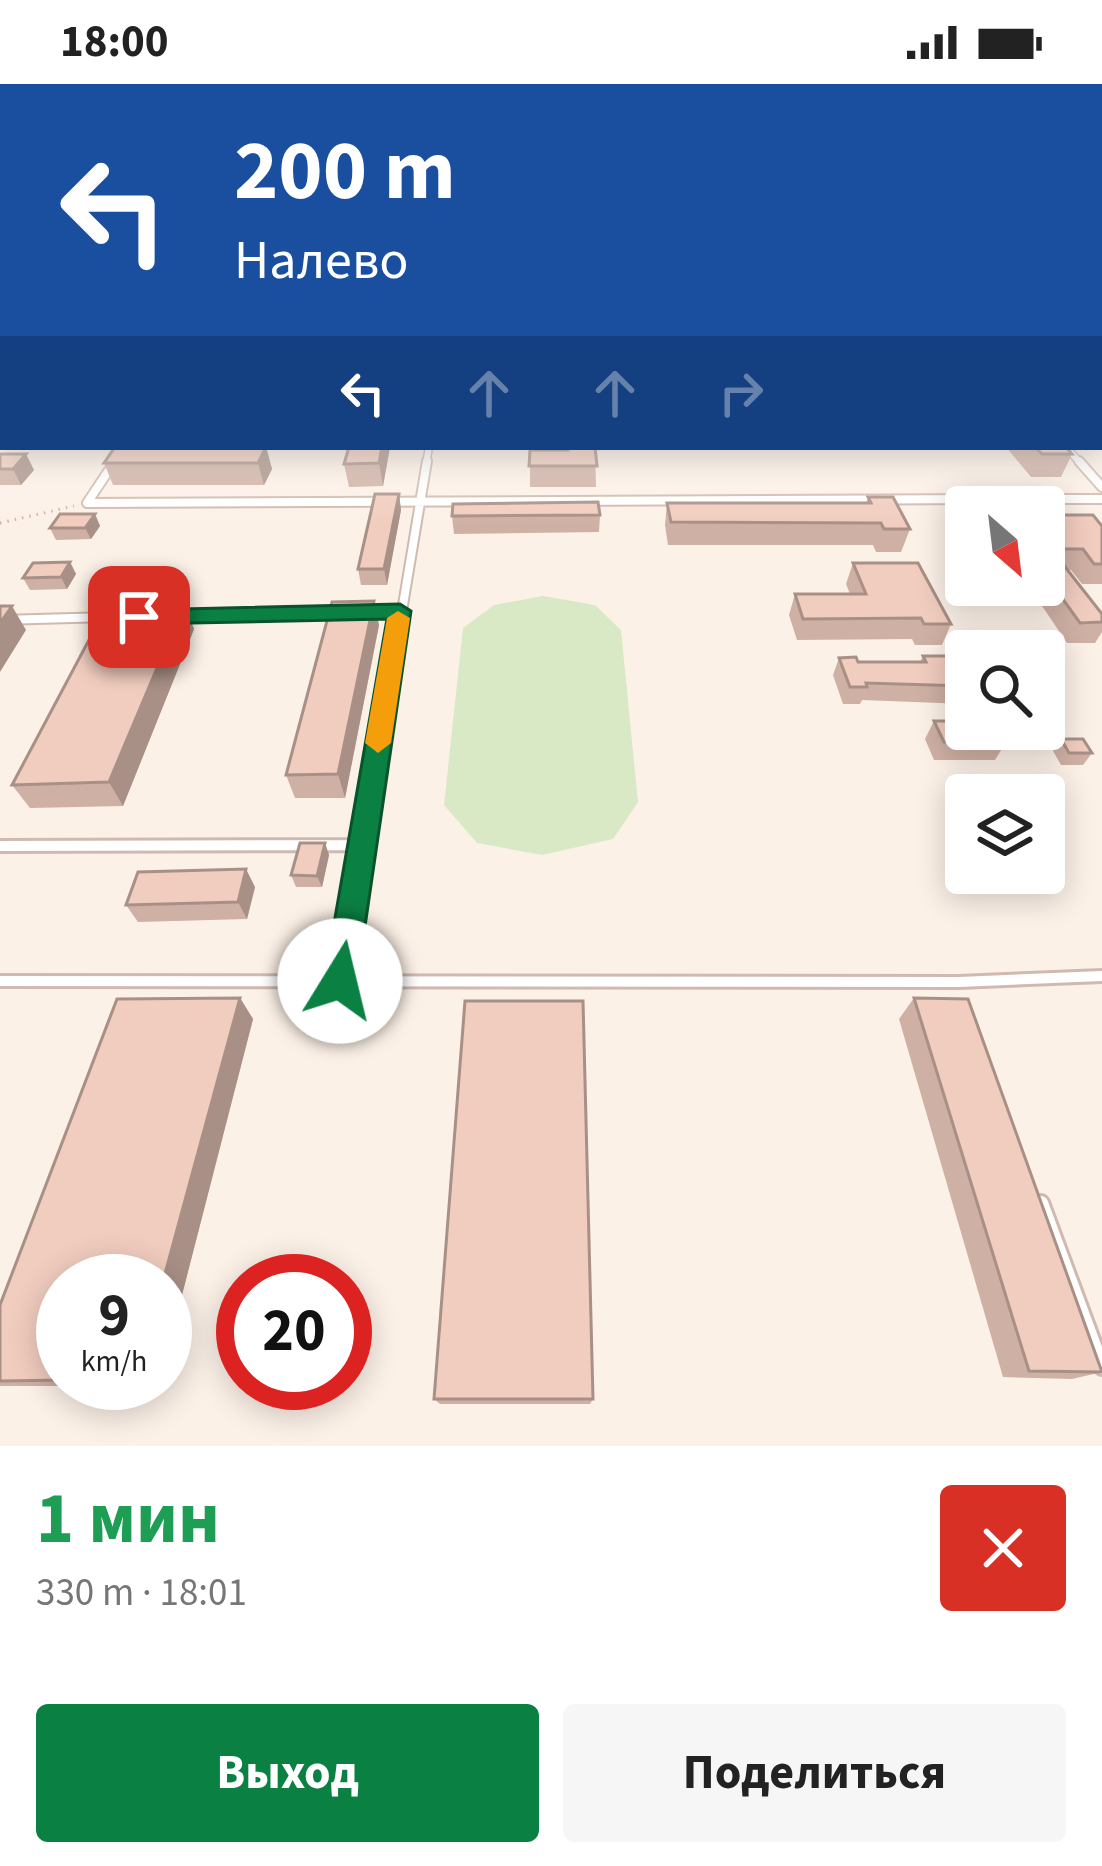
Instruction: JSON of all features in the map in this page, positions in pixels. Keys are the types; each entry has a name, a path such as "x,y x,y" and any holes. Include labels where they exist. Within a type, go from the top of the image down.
{"lane":[{"path":"87,503 122,450"},
{"path":"340,981 428,450"},
{"path":"1069,450 1102,487"},
{"path":"87,503 1102,499"},
{"path":"163,616 400,611"},
{"path":"0,620 116,617"},
{"path":"0,846 362,845"},
{"path":"0,981 458,985 959,982 1102,976"},
{"path":"959,982 967,1004"},
{"path":"1032,1178 1102,1367"}],"path":[{"path":"0,523 87,503"}],"green space":[{"path":"543,596 595,605 621,630 638,802 613,839 542,855 477,843 444,805 463,628 494,605"}],"building":[{"path":"113,450 264,450 258,463 104,463"},
{"path":"348,450 381,450 379,463 344,464"},
{"path":"530,450 595,450 597,466 529,466"},
{"path":"1038,450 1072,454 1042,454"},
{"path":"0,454 26,454 13,469 0,469"},
{"path":"375,494 399,494 384,569 358,569"},
{"path":"868,497 893,497 910,529 884,529 881,523 671,522 667,503 871,503"},
{"path":"598,502 600,515 452,516 453,504"},
{"path":"60,514 95,514 85,528 50,528"},
{"path":"1065,515 1093,515 1102,526 1102,564 1094,564 1083,549 1065,549"},
{"path":"70,562 61,577 23,578 33,563"},
{"path":"853,563 918,563 951,624 924,624 921,618 803,619 795,594 866,594"},
{"path":"1065,567 1102,614 1102,622 1080,623 1065,602"},
{"path":"374,601 338,774 286,775 332,602"},
{"path":"184,604 109,782 12,785 107,606"},
{"path":"0,606 12,606 0,623"},
{"path":"923,656 945,656 945,685 866,683 867,687 850,687 839,658 856,657 858,662 926,662"},
{"path":"934,721 945,721 944,742"},
{"path":"1065,739 1083,739 1092,753 1069,753"},
{"path":"300,843 325,843 317,876 291,875"},
{"path":"246,869 238,902 126,905 138,872"},
{"path":"240,998 170,1254 36,1254 36,1380 0,1381 0,1305 117,999"},
{"path":"914,998 968,999 1102,1372 1029,1371"},
{"path":"465,1001 583,1001 593,1399 434,1399"}],"slow traffic":[{"path":"378,743 398,618"}],"route":[{"path":"139,617 400,611 340,981"}]}
